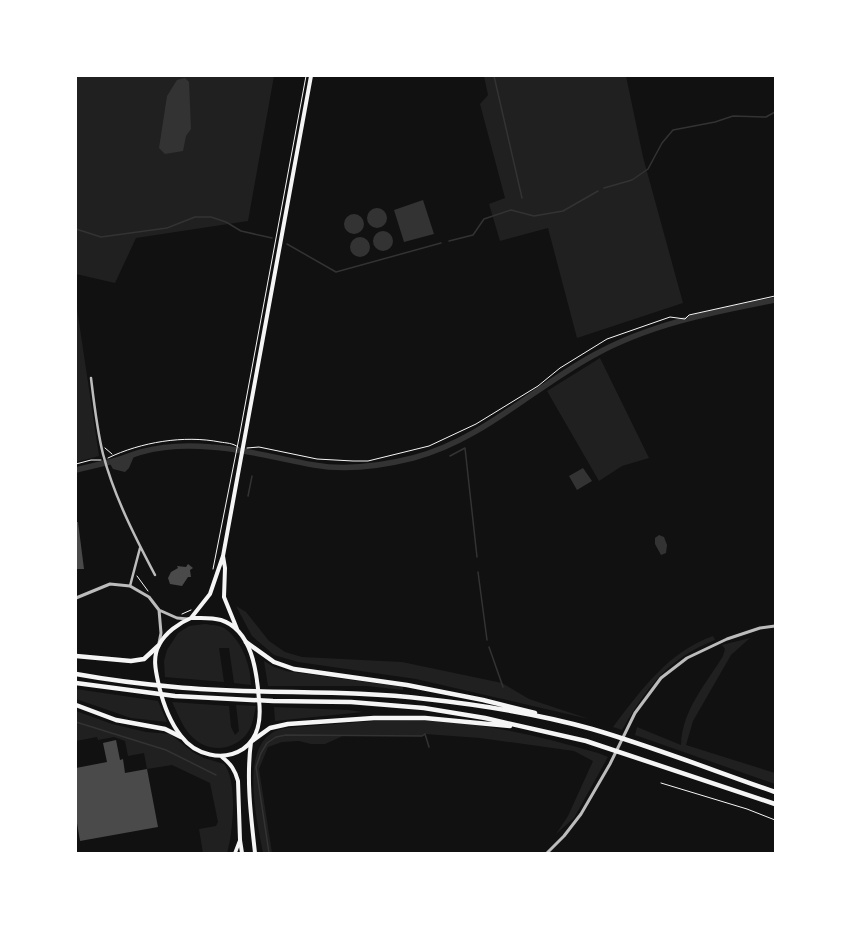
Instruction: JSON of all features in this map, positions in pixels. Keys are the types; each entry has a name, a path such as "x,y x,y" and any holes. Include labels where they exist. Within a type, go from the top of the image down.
{"highway":[{"path":"246,642 274,662 294,669 438,691 518,708 606,734 775,792"},
{"path":"76,656 131,660 144,659 159,645"},
{"path":"76,674 176,687 272,692 351,693 426,698 555,720"},
{"path":"76,683 145,693 273,701 351,702 424,708 485,718 602,746 775,804"},
{"path":"76,705 116,720 165,729 181,736"},
{"path":"251,742 270,728 288,724 374,718 425,718 536,729"}],"main road":[{"path":"242,853 240,840 238,781 236,772 232,765 222,757 202,751 181,736 171,719 160,690 155,667 159,645 170,631 190,618 210,594 222,556 237,460 311,76"},
{"path":"222,556 225,568 224,597 238,630 246,642 258,685 260,705 257,730 251,742 248,765 249,797 255,853"},
{"path":"190,618 209,618 221,620 238,630"},
{"path":"222,757 234,754 251,742"},
{"path":"235,853 240,840"}],"street":[{"path":"91,378 102,452 108,472 140,547 155,575"},
{"path":"130,586 140,547"},
{"path":"76,598 110,584 130,586 149,597 159,610 173,617 190,618"},
{"path":"159,610 161,633 159,645"},
{"path":"547,853 564,836 581,814 610,764 635,714 661,678 687,658 727,639 760,628 775,626"}],"path":[{"path":"212,575 241,439 306,76"},
{"path":"259,447 317,459 368,461 429,446 476,424 538,386 577,356 617,335 670,317 685,319 689,314 775,296"},
{"path":"76,464 91,460 100,460 113,454 149,444 196,439 235,445"},
{"path":"102,446 113,454"},
{"path":"133,574 137,575 148,591"},
{"path":"181,614 189,612 194,607"},
{"path":"661,783 747,809 775,820"}],"shaded area":[{"path":"76,76 274,76 248,221 136,238 115,283 76,274"},
{"path":"484,76 626,76 643,157 683,303 577,338 548,228 500,241 489,204 505,198 480,104 488,95"},
{"path":"185,78 189,82 191,129 186,136 183,151 165,154 159,148 167,96 177,80"},
{"path":"423,200 434,234 404,242 394,210"},
{"path":"377,208 384,211 387,218 384,225 377,228 370,225 367,218 370,211"},
{"path":"354,214 361,217 364,224 361,231 354,234 347,231 344,224 347,217"},
{"path":"383,231 390,234 393,241 390,248 383,251 376,248 373,241 376,234"},
{"path":"360,237 367,240 370,247 367,254 360,257 353,254 350,247 353,240"},
{"path":"76,302 99,456 76,462"},
{"path":"600,358 649,458 622,466 599,481 547,391"},
{"path":"135,454 129,468 125,472 113,469 109,462"},
{"path":"583,468 592,481 577,490 569,476"},
{"path":"659,535 664,537 667,545 666,553 661,555 655,544 655,538"},
{"path":"236,606 246,612 269,641 285,652 302,657 402,662 502,683 529,699 589,719 416,679 298,662 274,655 252,636"},
{"path":"205,624 224,628 235,639 247,661 251,677 251,685 234,683 229,648 219,648 224,682 165,677 164,661 167,650 178,633 189,626"},
{"path":"713,636 715,640 684,656 671,665 660,676 640,700 622,730 613,727 645,686 669,662 697,643"},
{"path":"750,638 731,655 693,721 686,745 775,773 775,784 635,735 637,727 681,745 682,732 690,709 723,656 725,649 722,645"},
{"path":"264,661 274,667 286,671 403,687 403,690 367,686 268,686"},
{"path":"76,689 158,701 167,722 131,718 76,699"},
{"path":"172,702 229,706 231,727 235,735 239,731 236,705 256,706 251,726 243,738 231,745 217,748 203,745 192,737 182,723"},
{"path":"274,707 348,710 363,712 275,721"},
{"path":"76,711 112,724 146,732 170,734 194,753 204,758 224,764 231,782 233,794 231,833 227,853 203,853 199,829 216,826 218,822 210,783 172,765 147,769 144,753 128,756 125,741 114,737 98,740 97,737 76,741"},
{"path":"374,721 441,721 470,724 544,738 608,757 574,818 556,834 568,816 593,761 574,751 480,738 425,734 422,736 345,735 325,744 311,744 299,741 282,742 268,747 259,769 272,853 263,853 257,822 253,783 255,764 259,748 268,736 282,729 289,728"}],"building":[{"path":"76,522 78,522 84,569 76,569"},
{"path":"188,564 193,568 190,570 191,577 188,577 182,586 170,584 168,578 171,572 178,568 177,566 186,567"},
{"path":"116,740 120,760 123,759 125,773 147,769 158,827 80,841 76,817 76,768 107,762 103,743"}],"waterway":[{"path":"494,76 522,198"},
{"path":"604,188 632,180 648,169 662,143 673,130 715,122 733,116 766,117 775,112"},
{"path":"449,241 473,235 484,219 511,210 534,216 563,211 598,191"},
{"path":"76,229 101,237 167,228 195,217 211,217 226,222 241,231 272,238"},
{"path":"287,244 336,272 441,243"},
{"path":"76,470 149,450 185,446 224,448 314,465 339,468 364,467 413,458 438,450 462,439 485,426 572,368 615,344 682,320 775,300"},
{"path":"450,456 465,448 477,557"},
{"path":"248,496 252,476"},
{"path":"478,572 487,640"},
{"path":"489,647 503,687"},
{"path":"76,722 166,750 216,775"},
{"path":"269,853 256,767 261,753 267,743 276,737 286,735 422,736 425,734 429,747"}]}
